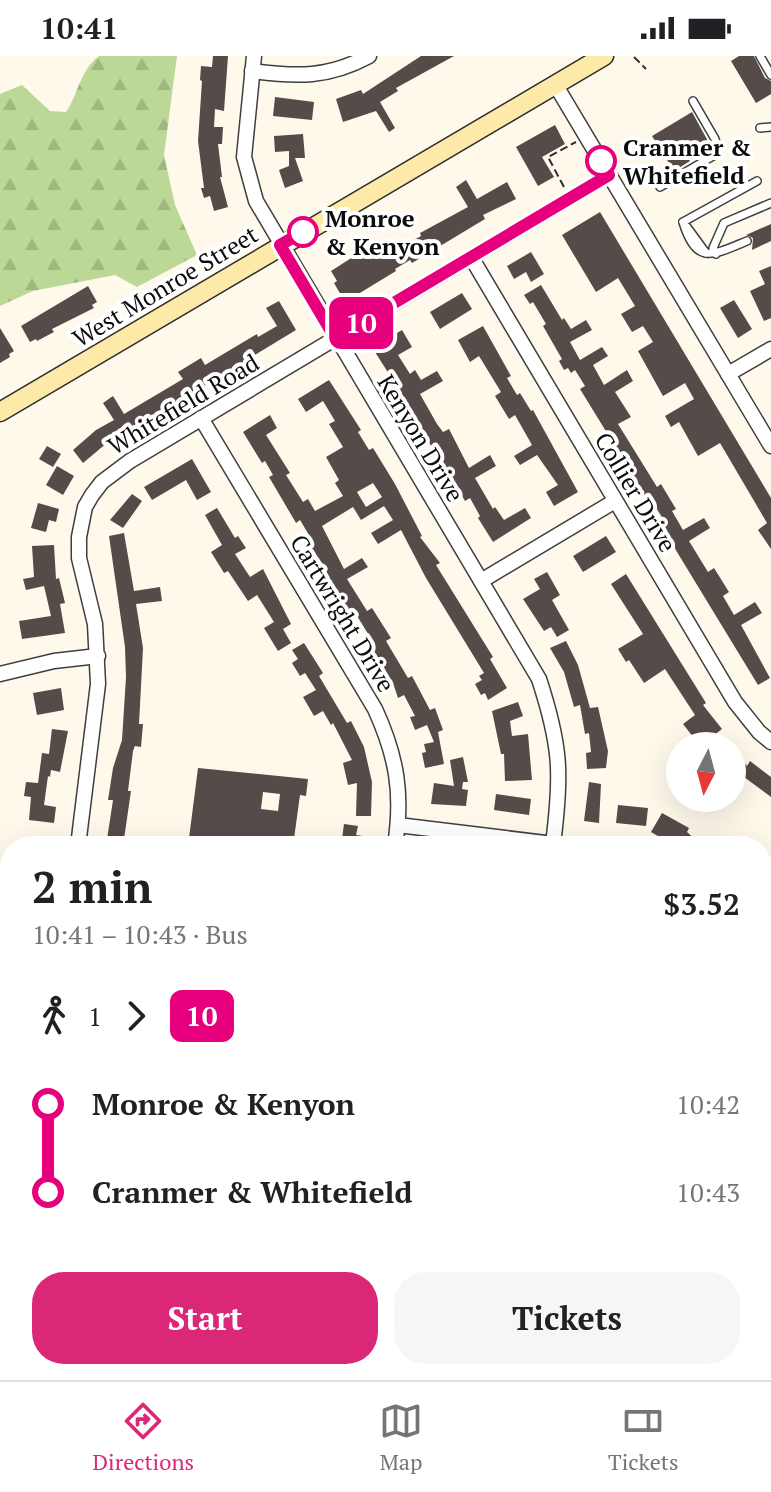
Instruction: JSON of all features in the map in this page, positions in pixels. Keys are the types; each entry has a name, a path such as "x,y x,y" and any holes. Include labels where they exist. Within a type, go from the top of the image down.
{"street":[{"path":"253,64 305,77 332,72 369,56"},
{"name":"West Monroe Street","path":"0,412 604,56"},
{"name":"Kenyon Drive","path":"253,64 244,157 256,201 539,679 559,750 554,836"},
{"path":"555,84 771,446"},
{"name":"Whitefield Road","path":"79,836 98,698 98,656 95,624 79,558 79,537 85,507 102,482 115,470 609,175"},
{"name":"Collier Drive","path":"471,257 735,702 771,742"},
{"path":"728,374 771,349"},
{"name":"Cartwright Drive","path":"201,418 375,709 389,738 398,779 396,836"},
{"path":"481,581 615,501"},
{"path":"0,674 41,663 98,656"},
{"path":"398,825 488,836"}],"lane":[{"path":"760,56 771,75"},
{"path":"660,187 713,156 717,146 693,101"},
{"path":"711,254 683,222 757,181"},
{"path":"711,254 724,223 769,202"},
{"path":"711,254 747,241"}],"path":[{"path":"634,57 646,69"},
{"path":"565,188 548,157 577,142"}],"green space":[{"path":"99,56 177,56 164,155 175,205 197,255 137,287 115,275 33,291 0,306 0,94 22,85 50,111 66,112 88,68"}],"building":[{"path":"213,56 228,56 224,111 215,109 214,127 223,127 222,144 218,144 220,177 228,207 214,211 210,196 204,198 201,188 204,188 198,141 201,66 212,67"},
{"path":"421,56 454,56 396,88 398,91 380,102 395,128 389,132 376,111 343,122 336,99 361,90 363,94"},
{"path":"739,56 754,56 765,78 771,81 771,94 756,103 731,61"},
{"path":"275,97 314,102 312,120 273,116"},
{"path":"692,112 709,143 687,157 690,161 674,171 652,136"},
{"path":"555,125 565,144 542,157 554,177 538,186 516,147"},
{"path":"303,134 305,158 295,158 303,181 285,188 279,170 289,166 289,151 275,152 274,136"},
{"path":"466,180 477,199 507,182 516,199 483,215 485,219 412,263 410,260 345,302 331,271 356,255 352,248 363,241 373,258 384,251 387,255 421,236 420,233 468,207 456,187"},
{"path":"600,212 771,498 771,549 758,530 767,523 720,443 698,456 679,422 671,427 665,416 694,399 685,383 663,396 638,351 653,342 643,326 632,332 621,314 635,306 618,278 596,292 562,235"},
{"path":"771,224 771,241 752,250 753,238 746,235"},
{"path":"531,252 544,274 531,282 526,272 514,279 507,266"},
{"path":"771,266 771,318 764,321 750,291 765,284 759,271"},
{"path":"541,285 571,329 586,320 592,330 570,342 580,360 602,347 608,356 593,365 604,385 627,370 633,381 615,392 631,417 618,424 657,487 661,484 676,509 672,511 683,530 704,518 710,528 689,541 708,572 714,568 729,592 723,596 734,615 755,602 762,613 741,625 770,678 758,685 677,552 662,524 665,522 653,503 650,505 622,456 618,458 612,448 615,446 580,389 585,386 575,370 571,373 568,368 564,370 559,361 562,359 543,326 546,324 533,302 530,304 524,295"},
{"path":"88,286 97,302 92,305 94,308 52,329 54,332 30,342 21,326"},
{"path":"462,293 472,309 440,329 430,312"},
{"path":"734,300 752,329 738,338 720,308"},
{"path":"279,301 296,330 163,411 126,429 128,433 108,442 83,463 73,450 96,430 114,420 103,403 113,396 124,414 183,379 178,372 201,358 205,365 257,334 258,337 277,326 266,308"},
{"path":"483,326 511,376 507,378 517,395 520,393 533,410 578,492 554,506 546,492 558,485 537,455 520,465 514,456 532,445 515,415 509,419 495,396 501,392 479,356 470,362 458,340"},
{"path":"0,328 14,351 0,363"},
{"path":"402,330 412,347 398,355 410,374 415,370 421,380 437,371 443,381 420,394 437,424 443,432 449,429 469,468 490,455 496,466 475,478 493,509 495,507 504,520 525,508 531,518 493,542 470,498 465,501 375,352 394,340 392,336"},
{"path":"329,380 361,430 358,432 369,450 373,448 395,484 420,537 440,563 436,565 493,657 490,659 507,688 488,700 485,693 481,695 475,684 482,680 479,676 484,673 426,578 401,530 378,544 371,533 393,520 384,506 361,520 353,507 322,526 344,569 362,558 368,567 347,579 367,611 372,608 391,638 386,641 408,678 412,676 430,710 435,708 443,730 438,732 444,764 425,768 424,744 434,742 427,725 415,730 410,717 415,716 404,695 398,698 394,686 365,640 370,637 354,611 349,613 305,538 309,535 300,520 296,523 269,477 273,475 265,461 262,463 243,432 270,415 277,428 266,435 290,473 286,475 303,502 308,499 315,511 343,496 335,483 339,480 326,457 343,447 329,424 335,421 323,401 306,412 298,399","holes":["373,483 382,497 366,507 357,492"]},
{"path":"47,446 61,454 53,467 39,459"},
{"path":"192,459 211,492 197,500 186,480 152,500 144,487"},
{"path":"57,466 74,476 63,495 46,485"},
{"path":"132,494 142,501 123,528 110,520"},
{"path":"38,503 59,509 56,522 49,520 46,532 31,528"},
{"path":"217,508 235,538 238,536 246,548 235,554 250,577 263,569 291,624 283,629 291,643 278,651 264,628 274,622 257,595 248,601 211,552 222,545 205,515"},
{"path":"124,533 134,591 160,587 162,601 136,604 143,648 139,724 143,724 141,747 135,746 133,751 124,836 108,836 113,800 108,800 113,768 122,740 126,677 125,647 109,536"},
{"path":"606,536 616,552 583,572 573,556"},
{"path":"54,545 56,579 59,578 65,603 60,604 65,633 22,639 19,621 51,616 44,586 26,590 23,579 34,577 32,546"},
{"path":"547,572 560,595 552,600 569,630 557,637 551,627 544,631 523,599 540,589 534,579"},
{"path":"626,574 706,703 703,705 722,729 718,732 689,732 683,724 695,715 665,669 644,683 629,660 626,662 618,649 643,634 611,584"},
{"path":"566,641 578,665 590,708 598,707 608,751 606,768 587,769 586,753 591,752 589,733 585,734 580,705 574,707 564,672 550,648"},
{"path":"304,643 323,673 319,676 347,723 351,721 364,747 372,782 371,816 356,816 357,783 348,785 343,763 352,760 333,723 331,725 323,711 314,716 303,697 316,690 305,673 300,676 292,663 298,659 292,650"},
{"path":"61,688 64,710 37,715 33,693"},
{"path":"518,702 523,716 510,721 512,736 528,734 532,780 505,781 504,754 501,754 492,711"},
{"path":"52,729 68,731 60,772 51,770 48,776 44,805 56,807 54,823 29,820 31,797 24,796 26,782 38,783 42,753 49,754"},
{"path":"463,757 468,782 463,782 462,789 468,790 466,806 431,804 434,783 454,786 450,760"},
{"path":"750,761 771,777 771,797 746,778 746,765"},
{"path":"198,768 308,779 306,796 300,795 294,836 189,836","holes":["263,792 280,794 278,811 261,809"]},
{"path":"589,782 601,784 599,823 584,821"},
{"path":"496,794 531,799 529,815 494,810"},
{"path":"618,805 648,808 646,826 616,823"},
{"path":"662,813 689,828 687,832 691,836 658,836 651,832"},
{"path":"344,824 358,826 356,835 362,836 342,836"}],"bus line":[{"name":"10","path":"303,232 280,245 335,338 609,175 601,161"}],"place":[{"name":"Cranmer & Whitefield","path":"601,161"},
{"name":"Monroe & Kenyon","path":"303,232"}]}
